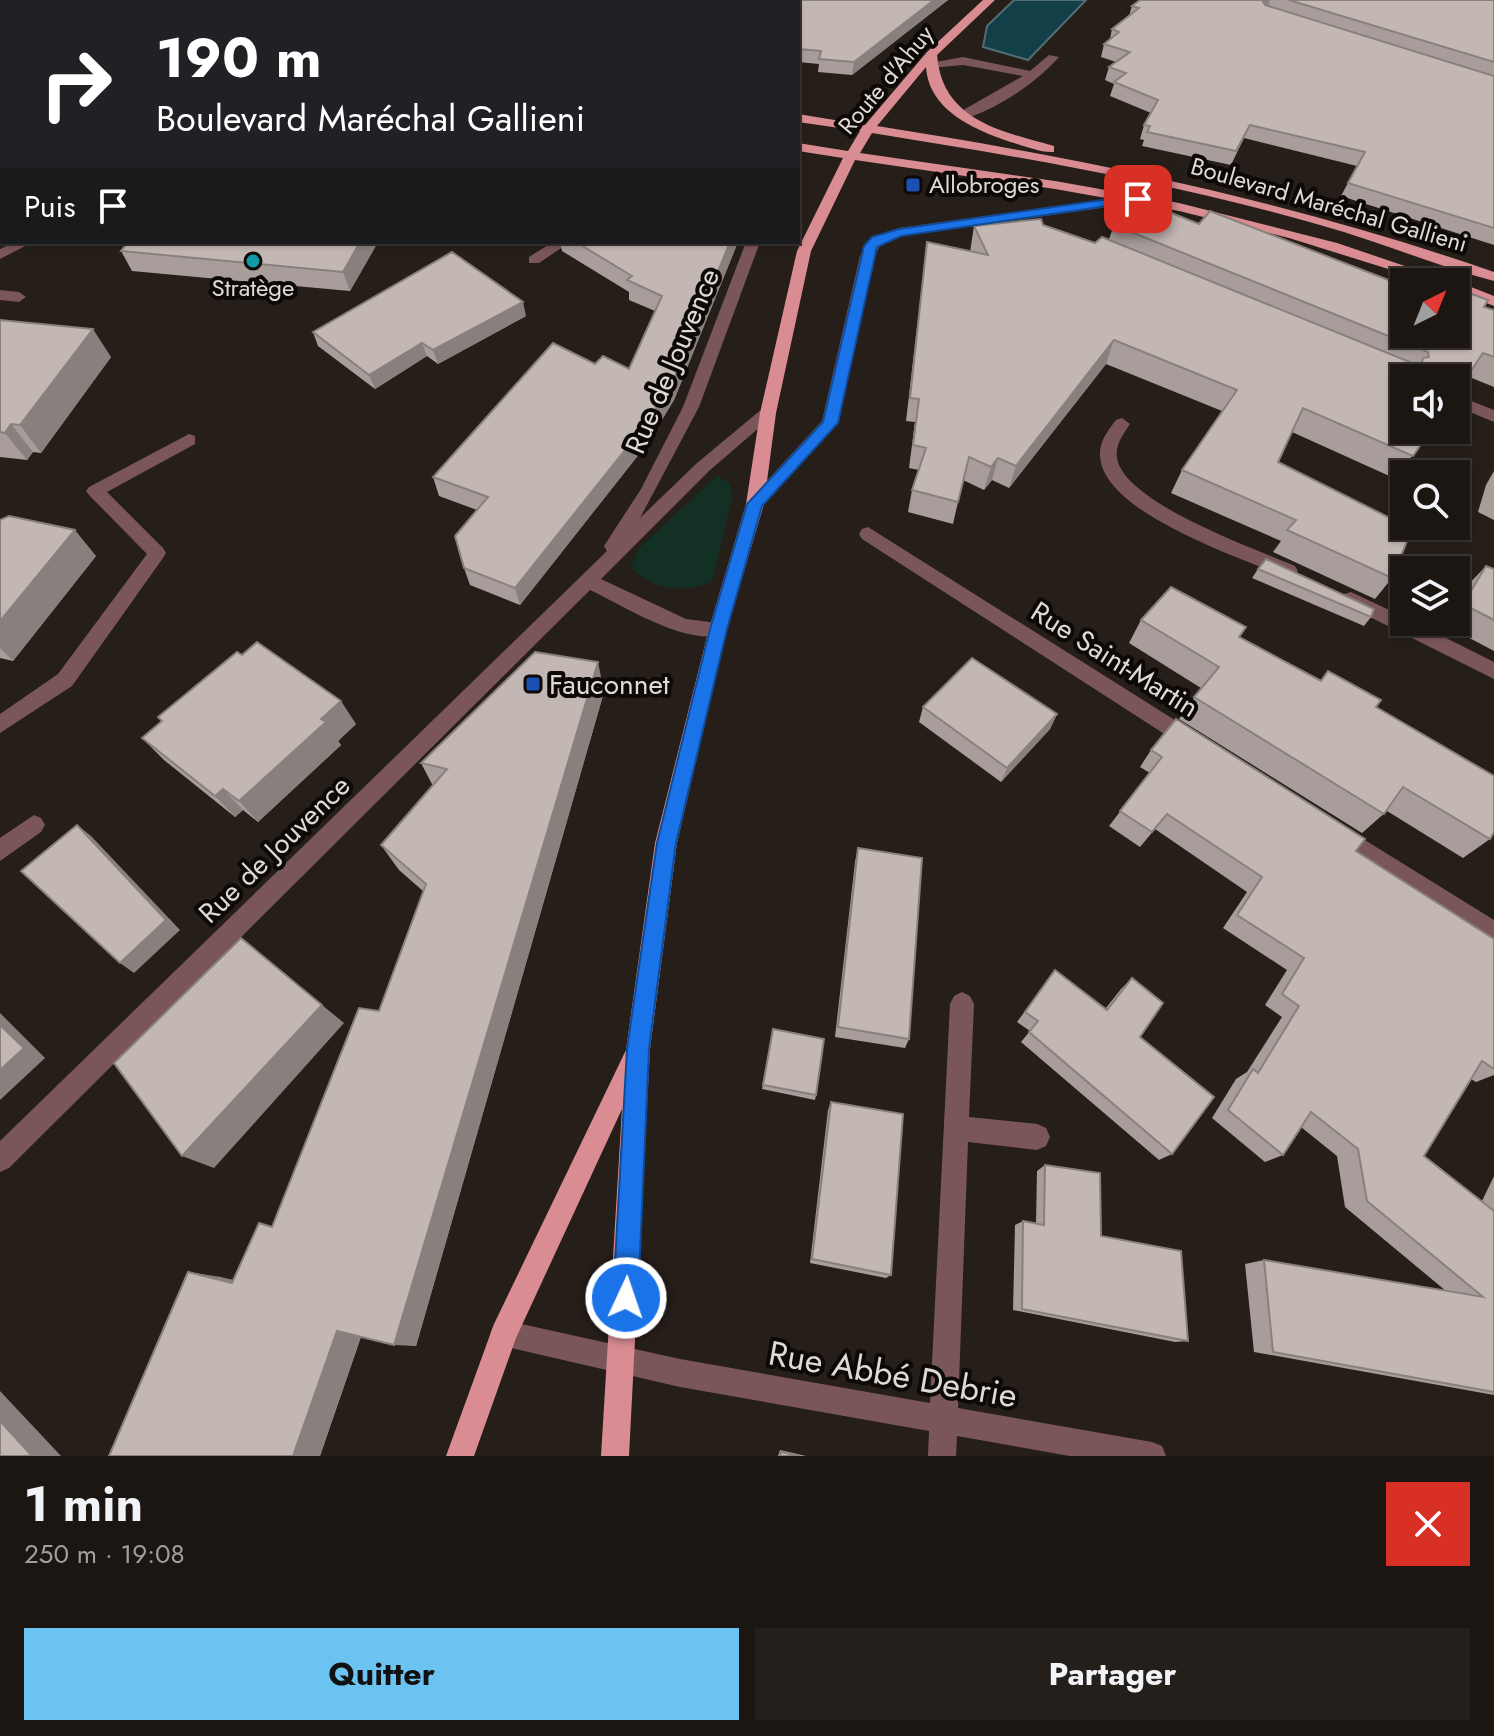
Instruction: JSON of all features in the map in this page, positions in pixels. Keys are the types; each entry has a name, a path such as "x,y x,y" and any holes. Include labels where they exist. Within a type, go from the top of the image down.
{"main road":[{"name":"Route d'Ahuy","path":"638,1049 666,843 718,629 755,504 768,413 804,251 868,129 989,0"},
{"path":"931,59 930,72 943,102 962,116 1004,135 1151,178"},
{"name":"Boulevard Maréchal Gallieni","path":"800,118 1151,178 1375,235 1494,277"},
{"name":"Boulevard Maréchal Gallieni","path":"800,147 1138,199 1282,231 1400,268"},
{"name":"Boulevard Maréchal Gallieni","path":"1470,292 1494,301"},
{"path":"460,1456 504,1334 638,1049"},
{"path":"615,1456 638,1049"}],"street":[{"path":"962,116 992,102 1034,75 1053,57"},
{"path":"931,59 963,61 1034,75"},
{"name":"Boulevard Maréchal Gallieni","path":"755,504 830,423 867,256 877,240 899,232 1138,199"},
{"path":"1013,218 1042,230"},
{"path":"0,255 22,244"},
{"path":"534,260 560,244"},
{"name":"Rue de Jouvence","path":"589,581 648,492 691,407 752,244"},
{"path":"0,295 19,297"},
{"path":"1470,406 1494,416"},
{"name":"Rue de Jouvence","path":"0,1159 703,467 768,413"},
{"path":"1122,424 1110,440 1108,456 1113,473 1132,493 1159,511 1301,576"},
{"path":"0,725 65,680 157,553 95,491 189,440"},
{"name":"Rue Saint-Martin","path":"868,534 1214,755"},
{"path":"589,581 684,626 718,629"},
{"path":"1329,589 1494,671"},
{"path":"1321,823 1494,933"},
{"path":"0,851 34,825"},
{"path":"942,1456 962,1004"},
{"path":"957,1128 1037,1137"},
{"name":"Rue Abbé Debrie","path":"504,1334 622,1361 1152,1456"}],"green space":[{"path":"717,476 730,483 732,499 712,582 690,588 668,588 640,575 631,567 639,548"}],"water":[{"path":"1014,0 1086,0 1028,60 983,47 987,26"}],"building":[{"path":"800,0 934,0 854,62 819,59 821,51 800,49"},
{"path":"1140,0 1262,0 1265,5 1494,76 1494,228 1348,183 1365,152 1250,125 1236,151 1147,132 1150,126 1144,125 1158,100 1114,82 1126,73 1109,67 1130,52 1104,44 1119,32 1112,29 1139,8 1132,6"},
{"path":"1289,0 1494,0 1494,62"},
{"path":"1134,205 1150,211 1154,206 1199,224 1210,211 1390,281 1390,337 1114,225"},
{"path":"1041,219 1043,225 1095,243 1102,237 1412,363 1422,363 1423,358 1429,357 1428,352 1418,348 1470,348 1470,293 1488,300 1484,307 1494,310 1494,357 1483,353 1470,372 1470,364 1390,364 1390,444 1421,444 1413,456 1303,408 1278,462 1390,518 1390,540 1408,540 1401,556 1390,556 1390,577 1287,530 1296,520 1182,470 1237,390 1114,340 1016,466 998,458 991,467 969,457 958,502 912,490 926,448 913,445 919,399 910,398 927,242 988,255 974,226"},
{"path":"126,244 359,244 343,272 121,251"},
{"path":"579,244 729,244 673,381 645,425 515,588 464,568 455,536 488,497 433,477 553,343 595,364 603,356 629,369 662,296 627,280 632,276"},
{"path":"452,252 523,302 433,350 422,343 369,375 313,332"},
{"path":"0,320 93,329 20,425 11,424 5,433 0,432"},
{"path":"9,516 75,530 0,621 0,520"},
{"path":"1266,559 1374,609 1371,617 1258,569"},
{"path":"1486,566 1494,569 1494,620 1470,608 1470,592"},
{"path":"1171,587 1246,627 1239,637 1321,681 1328,671 1381,700 1376,707 1494,776 1494,832 1490,839 1403,787 1384,814 1194,697 1219,667 1141,620"},
{"path":"257,642 341,701 321,719 326,722 239,801 223,789 215,796 142,738 162,721 158,717 237,652 242,655"},
{"path":"535,652 598,662 394,1345 337,1331 293,1456 109,1456 188,1272 232,1283 259,1223 272,1227 359,1008 379,1011 426,884 381,845 447,769 421,763"},
{"path":"972,658 1057,714 1007,768 923,707"},
{"path":"1176,719 1365,839 1356,851 1494,939 1494,1069 1482,1061 1424,1156 1494,1211 1494,1392 1273,1352 1264,1260 1483,1297 1367,1201 1358,1149 1311,1112 1283,1155 1228,1110 1253,1069 1258,1073 1299,1006 1282,994 1304,958 1237,915 1262,877 1167,814 1152,832 1120,811 1162,757 1151,750"},
{"path":"77,825 166,920 120,963 21,871"},
{"path":"858,848 922,858 909,1039 838,1027"},
{"path":"241,938 322,1005 182,1156 114,1063"},
{"path":"1055,970 1107,1010 1132,978 1163,1003 1140,1037 1214,1097 1172,1154 1029,1032 1038,1021 1025,1012"},
{"path":"0,1025 24,1048 0,1070"},
{"path":"773,1029 824,1039 816,1095 763,1085"},
{"path":"831,1102 903,1114 891,1275 812,1259"},
{"path":"1045,1165 1100,1173 1101,1236 1181,1251 1188,1341 1022,1309 1023,1221 1044,1225"},
{"path":"0,1421 32,1456 0,1456"}],"place":[{"name":"Allobroges","path":"913,185"},
{"name":"Stratège","path":"253,261"},
{"name":"Fauconnet","path":"533,684"}],"route":[{"path":"626,1298 638,1049 666,843 718,629 755,504 830,423 871,246 877,240 899,232 1138,199"}]}
